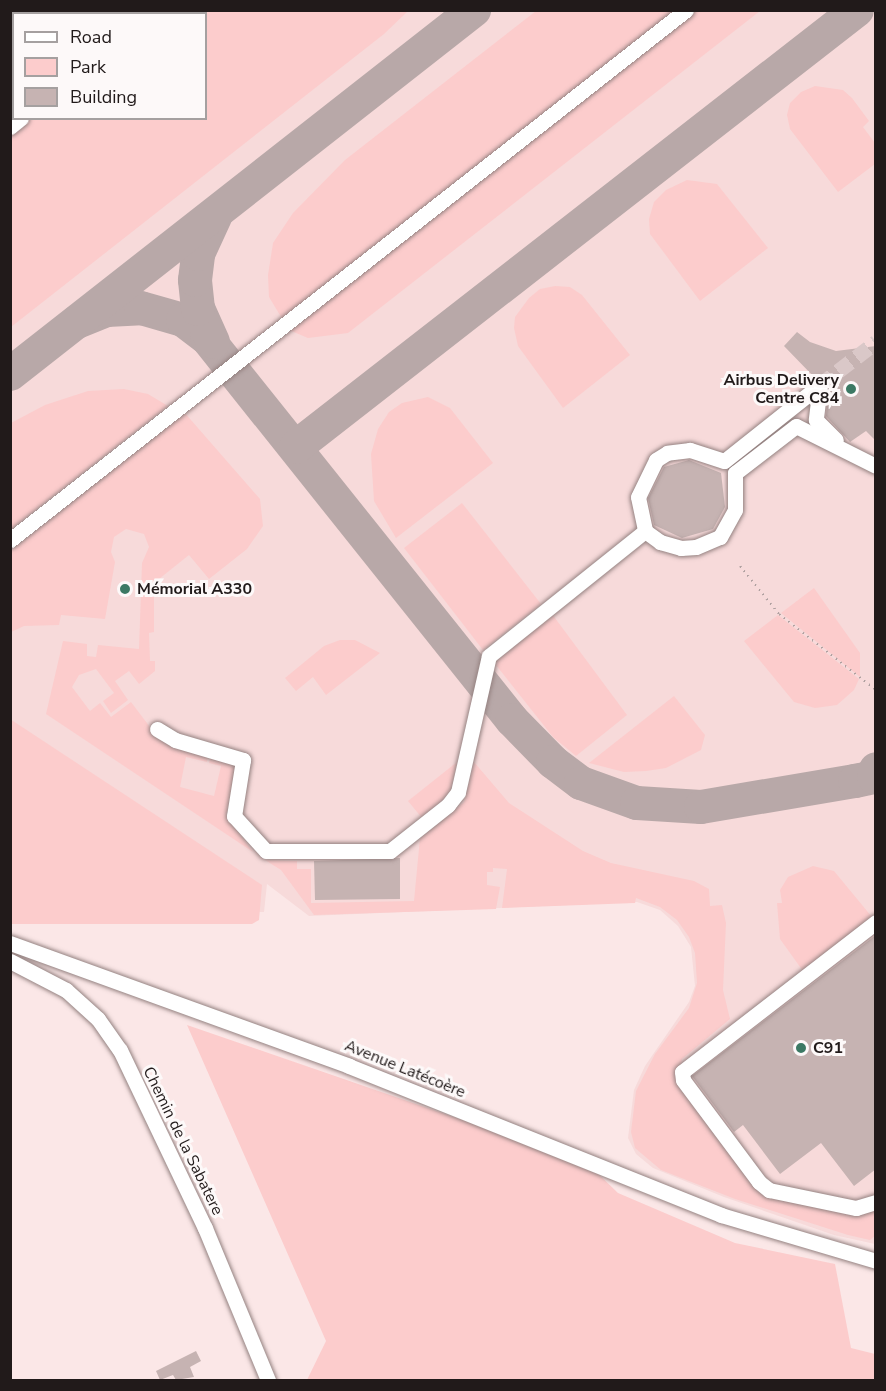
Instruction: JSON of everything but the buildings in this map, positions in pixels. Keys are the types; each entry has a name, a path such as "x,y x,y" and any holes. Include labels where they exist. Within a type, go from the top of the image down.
{"street":[{"path":"10,540 686,10"},
{"path":"876,459 831,437 818,423 820,385 724,461 690,450 667,453 656,460 638,497 645,531 660,542 681,548 696,547 720,537 735,510 735,473 796,426 876,466"},
{"path":"795,405 806,431"},
{"path":"157,729 175,740 243,760 234,816 266,851 390,851 448,805 458,792 489,656 645,531"},
{"path":"876,922 682,1072 683,1080 759,1182 769,1190 856,1208 876,1202"},
{"name":"Avenue Latécoère","path":"10,943 349,1066 721,1215 876,1261"},
{"name":"Chemin de la Sabatere","path":"10,961 66,990 98,1019 120,1050 205,1228 268,1380"}],"path":[{"path":"740,566 779,614 876,690"}],"shaded area":[{"path":"11,11 875,11 875,1244 834,1235 724,1197 653,1168 636,1154 628,1138 634,1090 645,1066 689,1002 695,986 691,947 678,926 660,910 637,902 309,916 267,884 264,912 11,910"}],"green space":[{"path":"11,11 408,11 384,34 11,327"},
{"path":"536,11 760,11 348,333 308,338 289,330 269,297 268,275 273,243 293,213 345,160"},
{"path":"815,86 843,90 852,98 869,121 863,127 875,143 875,164 838,192 790,129 787,115 790,103 801,92"},
{"path":"687,180 717,184 768,248 700,301 650,234 649,219 654,202 666,190"},
{"path":"555,286 570,287 582,295 630,355 563,408 518,346 514,328 515,317 529,298 540,289"},
{"path":"124,389 148,394 168,406 11,529 11,423 45,405 88,391"},
{"path":"428,397 450,408 493,463 396,538 374,501 371,454 378,429 389,412 402,403"},
{"path":"184,412 260,499 263,526 247,549 209,579 189,555 154,583 154,632 149,633 150,661 155,661 155,671 139,684 129,671 115,681 128,700 111,713 103,701 114,693 96,669 79,675 72,687 90,711 100,703 111,717 131,702 156,735 208,755 207,762 186,757 180,787 214,796 221,766 209,763 211,755 236,763 226,816 253,852 46,714 63,641 87,644 87,656 96,657 98,645 139,649 142,563 149,547 144,534 126,529 114,537 111,552 115,562 105,619 61,615 59,625 24,626 11,632 11,551"},
{"path":"462,503 541,604 483,650 404,548"},
{"path":"814,588 860,653 860,677 781,613"},
{"path":"552,614 627,715 576,756 553,737 492,660"},
{"path":"778,615 859,679 854,690 837,705 815,708 794,702 744,641"},
{"path":"340,640 355,640 380,653 326,695 313,677 296,691 285,678 324,646"},
{"path":"674,696 705,735 701,750 666,768 646,771 624,772 589,763"},
{"path":"10,719 262,885 259,920 252,924 11,924"},
{"path":"457,762 450,794 422,818 408,801"},
{"path":"474,762 509,803 583,851 611,863 694,881 709,889 710,906 722,905 726,923 723,990 730,1019 682,1059 679,1078 764,1191 875,1209 875,1236 870,1240 848,1235 735,1199 661,1170 635,1148 631,1132 636,1091 655,1054 689,1008 697,983 695,953 689,937 677,920 660,907 636,898 635,903 502,908 507,869 493,868 493,872 487,872 487,885 500,887 496,909 314,915 281,870 265,860 297,861 297,869 311,869 311,903 414,901 420,838 464,802"},
{"path":"813,866 834,871 872,917 803,971 780,939 777,903 782,903 780,890 788,877"},
{"path":"187,1025 587,1163 618,1193 735,1243 835,1264 851,1348 875,1354 875,1380 307,1380 326,1341"}],"taxiway":[{"path":"10,374 474,10"},
{"path":"296,447 857,10"},
{"path":"213,342 198,309 195,280 198,254 215,217"},
{"path":"77,322 107,310 141,308 183,320 207,338 512,720 553,762 581,783 637,803 701,807 874,777 876,769"}],"tunnel":[{"path":"820,385 876,342"}],"place":[{"name":"Airbus Delivery Centre C84","path":"851,389"},
{"name":"Mémorial A330","path":"125,589"},
{"name":"C91","path":"801,1048"}]}
